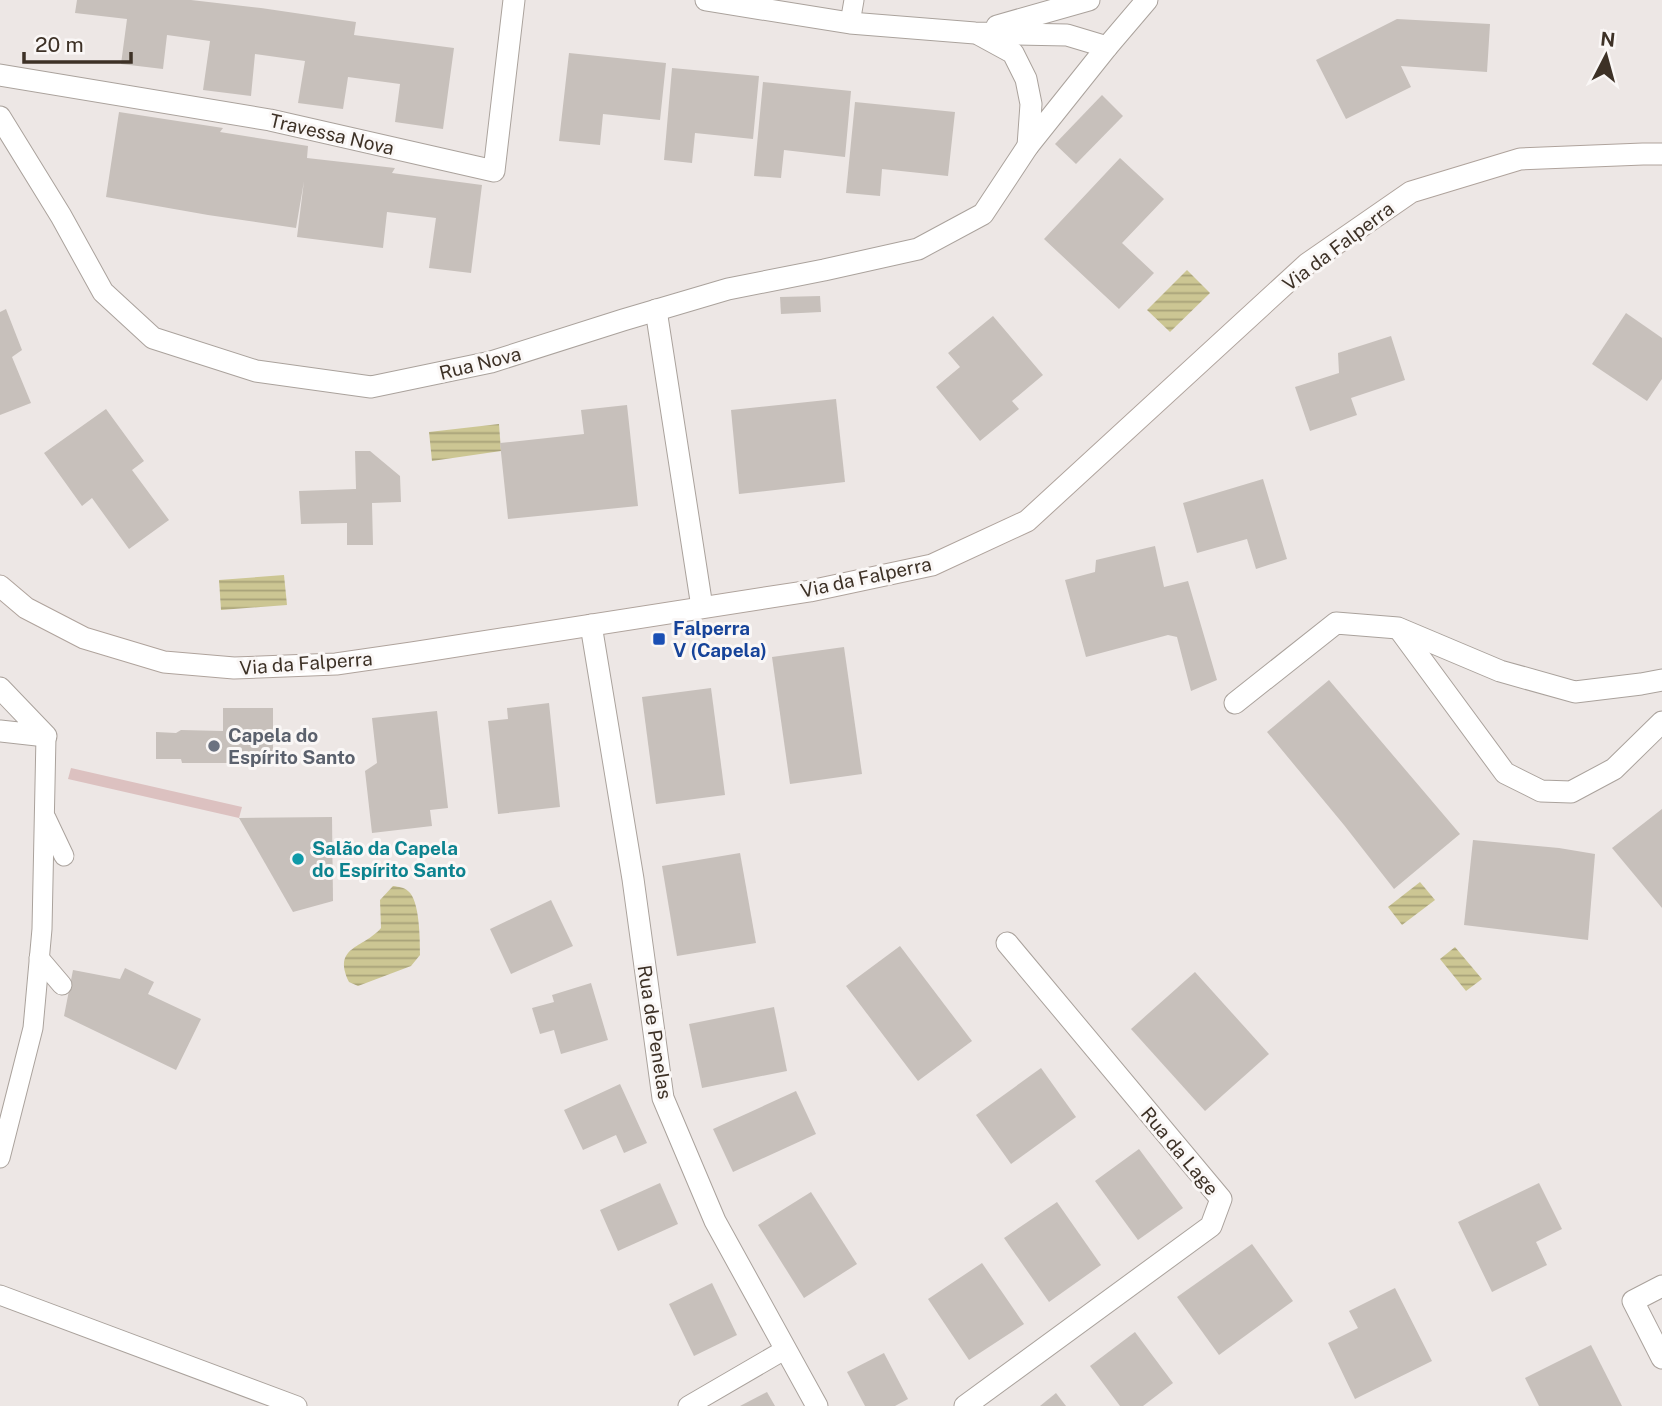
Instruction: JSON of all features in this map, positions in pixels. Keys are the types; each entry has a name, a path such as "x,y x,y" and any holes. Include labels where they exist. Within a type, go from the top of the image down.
{"street":[{"name":"Travessa Nova","path":"0,75 270,120 494,171 513,0"},
{"path":"706,0 850,23 975,33 1067,34 1107,47"},
{"path":"975,33 1088,0"},
{"name":"Rua Nova","path":"0,117 61,216 103,292 153,338 256,371 371,387 491,362 728,289 918,249 983,214 1028,146 1147,0"},
{"path":"975,33 1013,53 1026,79 1031,104 1028,146"},
{"name":"Via da Falperra","path":"0,586 26,608 84,638 164,662 234,668 336,664 810,590 932,565 1027,522 1307,264 1411,192 1520,159 1643,153 1662,155"},
{"path":"656,310 702,607"},
{"path":"1235,703 1336,622 1398,628 1500,671 1575,692 1662,680"},
{"name":"Rua de Penelas","path":"591,625 633,879 663,1098 715,1221 817,1406"},
{"path":"1398,628 1505,773 1541,792 1571,792 1614,769 1662,722"},
{"path":"0,688 46,736"},
{"path":"0,732 46,736"},
{"name":"Rua da Lage","path":"965,1406 1211,1226 1221,1199 1007,943"},
{"path":"1662,1286 1633,1301 1662,1358"}],"lane":[{"path":"850,23 853,0"},
{"path":"0,1158 33,1028 42,929 46,736"},
{"path":"44,814 64,856"},
{"path":"39,958 62,985"},
{"path":"0,1295 297,1406"},
{"path":"688,1406 786,1349"}],"shaded area":[{"path":"1187,270 1210,293 1170,332 1147,310"},
{"path":"499,424 501,451 432,461 429,432"},
{"path":"284,575 287,605 221,610 219,580"},
{"path":"71,768 242,807 239,818 68,779"},
{"path":"1420,882 1435,900 1402,925 1388,907"},
{"path":"393,886 406,890 415,903 420,955 411,966 358,986 349,982 344,961 352,949 381,928 380,900"},
{"path":"1455,947 1482,979 1466,991 1440,959"}],"building":[{"path":"77,0 191,0 261,8 356,22 354,35 454,48 443,129 395,122 400,84 348,77 343,109 298,103 305,61 255,54 251,96 203,90 210,41 167,35 163,69 121,64 127,19 75,13"},
{"path":"1397,19 1490,24 1487,72 1401,66 1411,87 1346,119 1316,60"},
{"path":"569,53 666,63 660,120 603,114 600,145 559,141"},
{"path":"672,68 759,76 753,139 695,133 692,163 664,160"},
{"path":"763,82 851,91 845,157 784,150 781,178 754,176"},
{"path":"1102,95 1123,116 1076,164 1055,144"},
{"path":"855,102 955,112 948,176 882,169 880,196 846,193"},
{"path":"119,112 223,128 220,132 308,146 307,158 395,168 392,173 482,185 471,273 429,268 436,218 387,212 383,248 297,237 304,181 296,228 106,197"},
{"path":"1120,158 1164,199 1122,243 1154,273 1119,309 1044,239"},
{"path":"820,296 821,312 781,314 780,297"},
{"path":"6,309 22,350 12,357 31,403 0,415 0,312"},
{"path":"1626,313 1662,338 1662,379 1647,401 1592,364"},
{"path":"993,316 1043,375 1012,401 1019,409 980,441 936,387 960,367 948,353"},
{"path":"1391,336 1405,380 1351,398 1357,415 1310,431 1295,387 1339,373 1338,353"},
{"path":"836,399 845,482 739,494 731,410"},
{"path":"627,405 638,506 508,519 500,443 584,434 581,410"},
{"path":"106,409 144,461 132,470 169,520 129,549 92,498 82,506 44,453"},
{"path":"355,451 370,451 400,476 401,502 372,503 373,545 347,545 347,523 301,524 299,491 356,489"},
{"path":"1263,479 1287,559 1256,569 1247,539 1197,553 1183,503"},
{"path":"1155,546 1164,587 1188,581 1217,680 1191,691 1177,637 1168,635 1086,657 1065,580 1095,572 1096,560"},
{"path":"844,647 862,774 790,784 772,657"},
{"path":"1329,680 1460,834 1394,889 1267,732"},
{"path":"711,688 725,795 656,804 642,697"},
{"path":"549,703 560,807 498,814 488,721 508,719 507,708"},
{"name":"Capela do Espírito Santo","path":"223,708 273,708 273,763 182,763 181,759 156,759 156,732 223,731"},
{"path":"437,711 448,808 430,810 432,826 372,833 365,771 377,763 372,718"},
{"path":"1662,809 1662,908 1612,848"},
{"name":"Salão da Capela do Espírito Santo","path":"332,817 333,901 293,912 239,818"},
{"path":"1473,840 1595,854 1588,940 1464,925"},
{"path":"740,853 756,943 677,956 662,866"},
{"path":"551,900 573,946 511,974 490,929"},
{"path":"900,946 972,1041 918,1081 846,986"},
{"path":"125,968 154,982 148,994 201,1019 176,1070 64,1016 73,970 120,979"},
{"path":"1195,972 1269,1054 1205,1111 1131,1029"},
{"path":"591,983 608,1040 561,1054 554,1030 540,1034 532,1008 554,1002 552,995"},
{"path":"774,1007 787,1071 702,1088 689,1024"},
{"path":"1041,1068 1076,1117 1011,1164 976,1115"},
{"path":"620,1084 647,1143 624,1153 616,1135 583,1150 564,1110"},
{"path":"796,1091 816,1134 733,1172 713,1129"},
{"path":"1139,1149 1183,1208 1138,1240 1095,1181"},
{"path":"660,1183 678,1224 618,1251 600,1210"},
{"path":"1539,1183 1562,1229 1536,1242 1547,1265 1492,1292 1458,1222"},
{"path":"811,1192 857,1264 804,1298 758,1225"},
{"path":"1057,1202 1101,1265 1049,1302 1004,1238"},
{"path":"1252,1244 1293,1301 1219,1355 1177,1297"},
{"path":"982,1263 1024,1324 969,1360 928,1299"},
{"path":"712,1283 737,1335 694,1356 669,1304"},
{"path":"1395,1288 1432,1361 1355,1399 1328,1343 1358,1328 1349,1311"},
{"path":"1135,1332 1173,1383 1143,1406 1120,1406 1090,1366"},
{"path":"1591,1345 1622,1406 1539,1406 1525,1378"},
{"path":"884,1353 908,1399 895,1406 865,1406 847,1372"},
{"path":"767,1392 775,1406 740,1406"},
{"path":"1056,1393 1066,1406 1040,1406"}],"place":[{"name":"Falperra V (Capela)","path":"659,639"},
{"name":"Capela do Espírito Santo","path":"214,746"},
{"name":"Salão da Capela do Espírito Santo","path":"298,859"}]}
